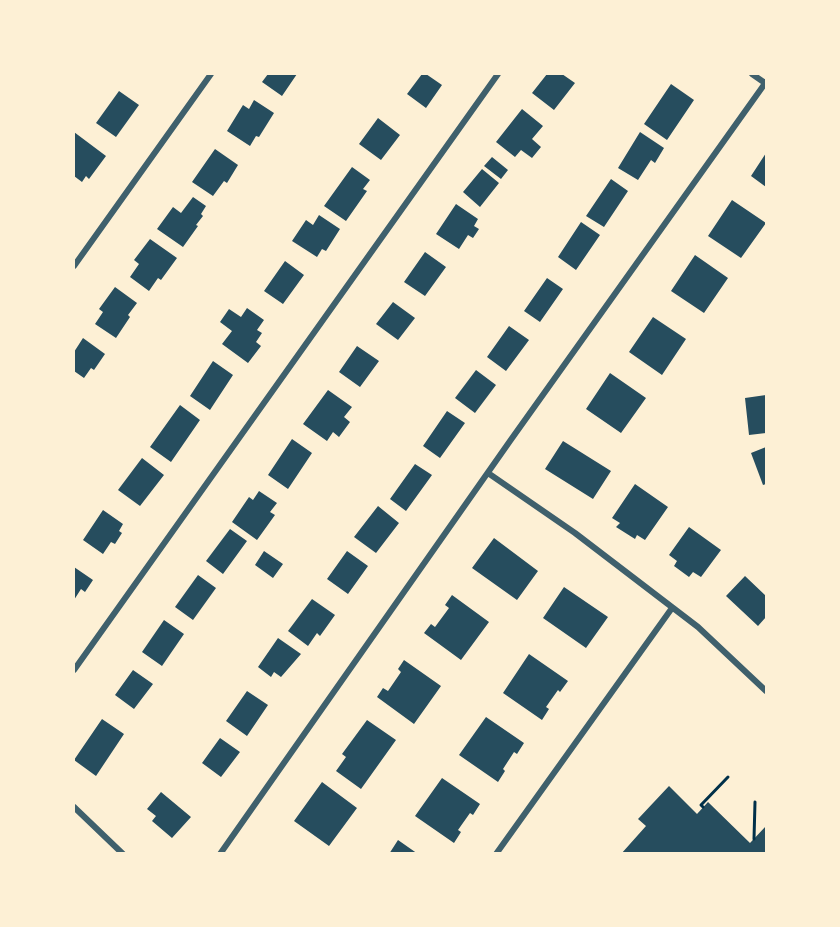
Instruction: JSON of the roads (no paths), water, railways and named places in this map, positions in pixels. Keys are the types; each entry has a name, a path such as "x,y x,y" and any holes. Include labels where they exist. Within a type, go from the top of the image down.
{"street":[{"path":"74,266 211,74"},
{"path":"74,670 498,74"},
{"path":"220,854 766,83 752,74"},
{"path":"488,473 575,533 698,627 766,691"},
{"path":"496,854 672,608"},
{"path":"74,807 123,854"}]}
